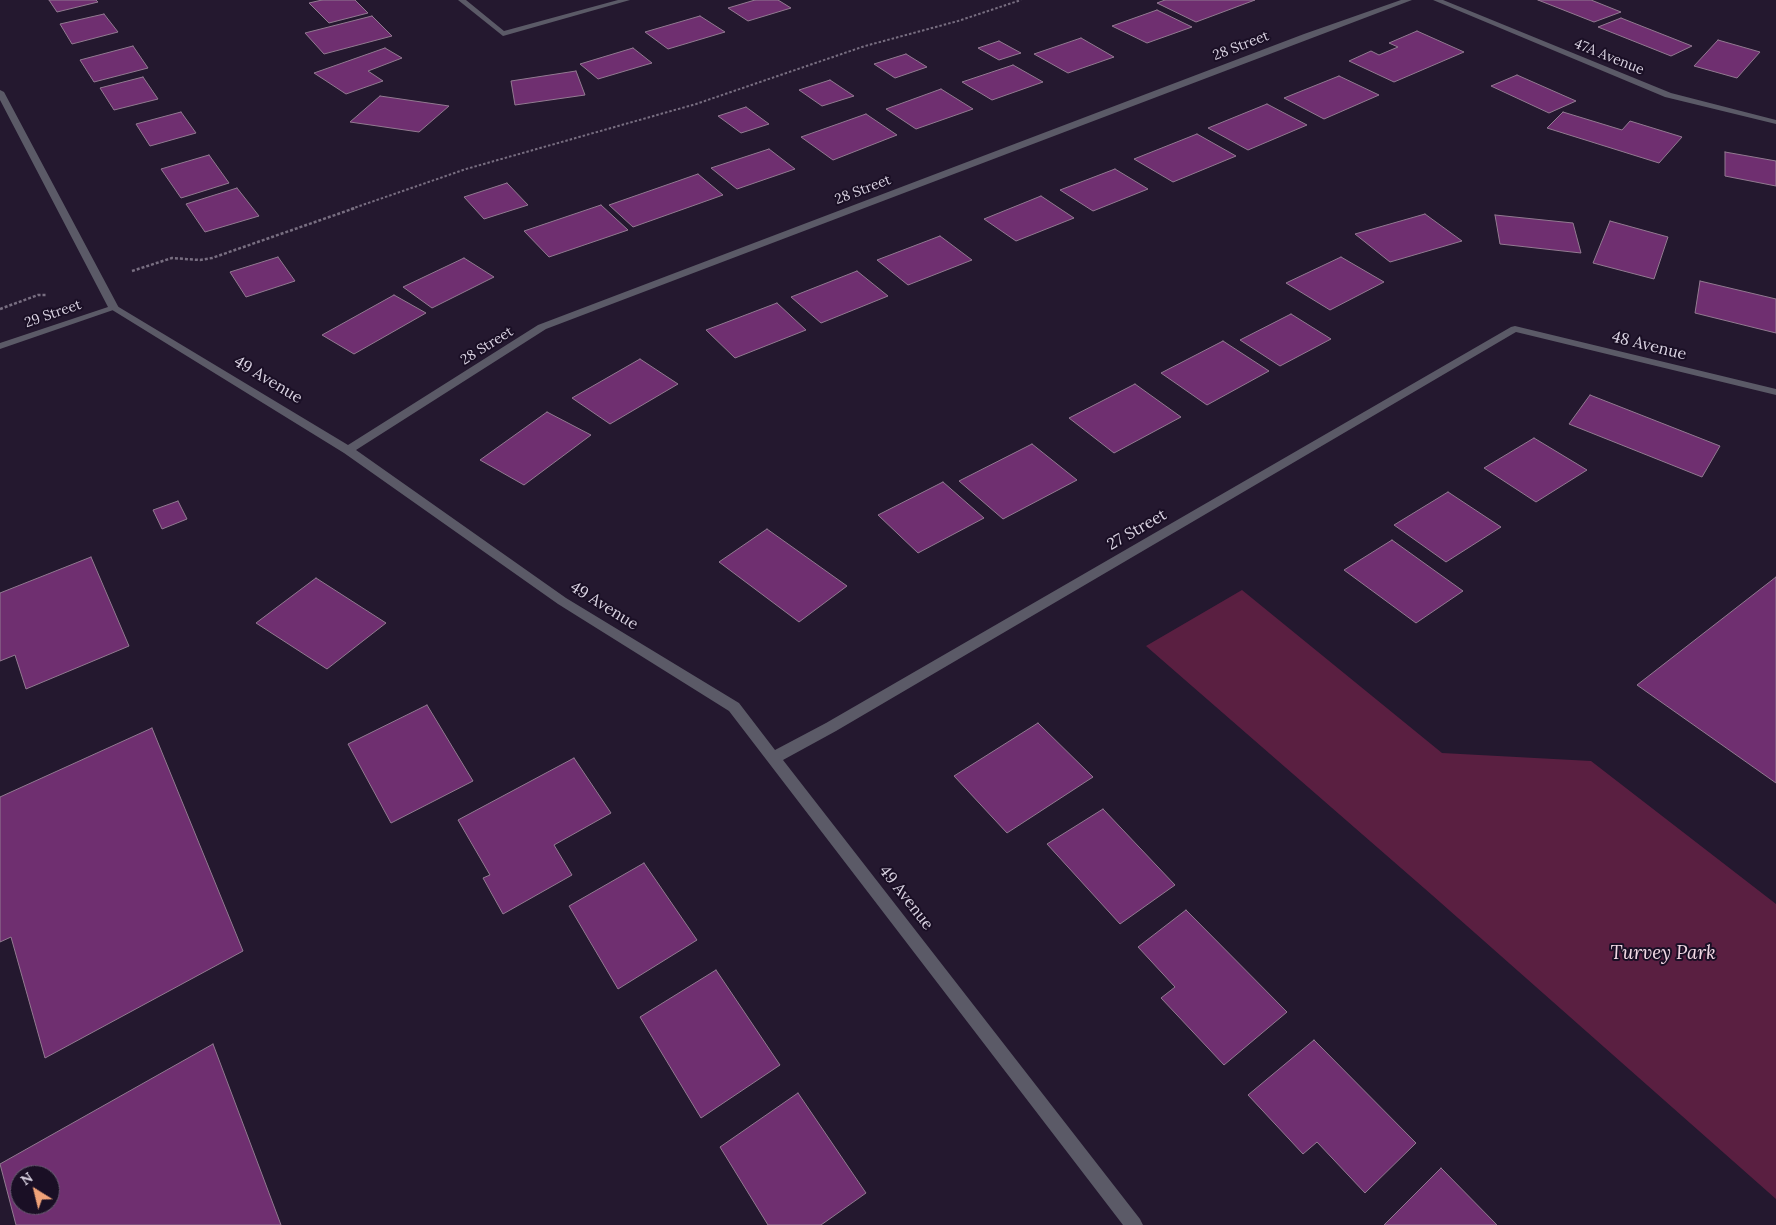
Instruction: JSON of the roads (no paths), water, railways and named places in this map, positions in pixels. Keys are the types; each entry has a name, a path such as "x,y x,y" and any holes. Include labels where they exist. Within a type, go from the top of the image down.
{"street":[{"path":"462,0 503,34 626,0"},
{"name":"28 Street","path":"348,450 542,327 1308,36 1408,0"},
{"name":"47A Avenue","path":"1437,0 1668,95 1776,122"},
{"path":"0,92 114,308"},
{"name":"49 Avenue","path":"114,308 348,450 562,601 734,707 775,757 1134,1225"},
{"name":"29 Street","path":"0,346 114,308"},
{"name":"48 Avenue","path":"1515,329 1776,392"},
{"name":"27 Street","path":"775,757 831,727 1515,329"}],"park label":[{"name":"Turvey Park","path":"1663,954"}]}
